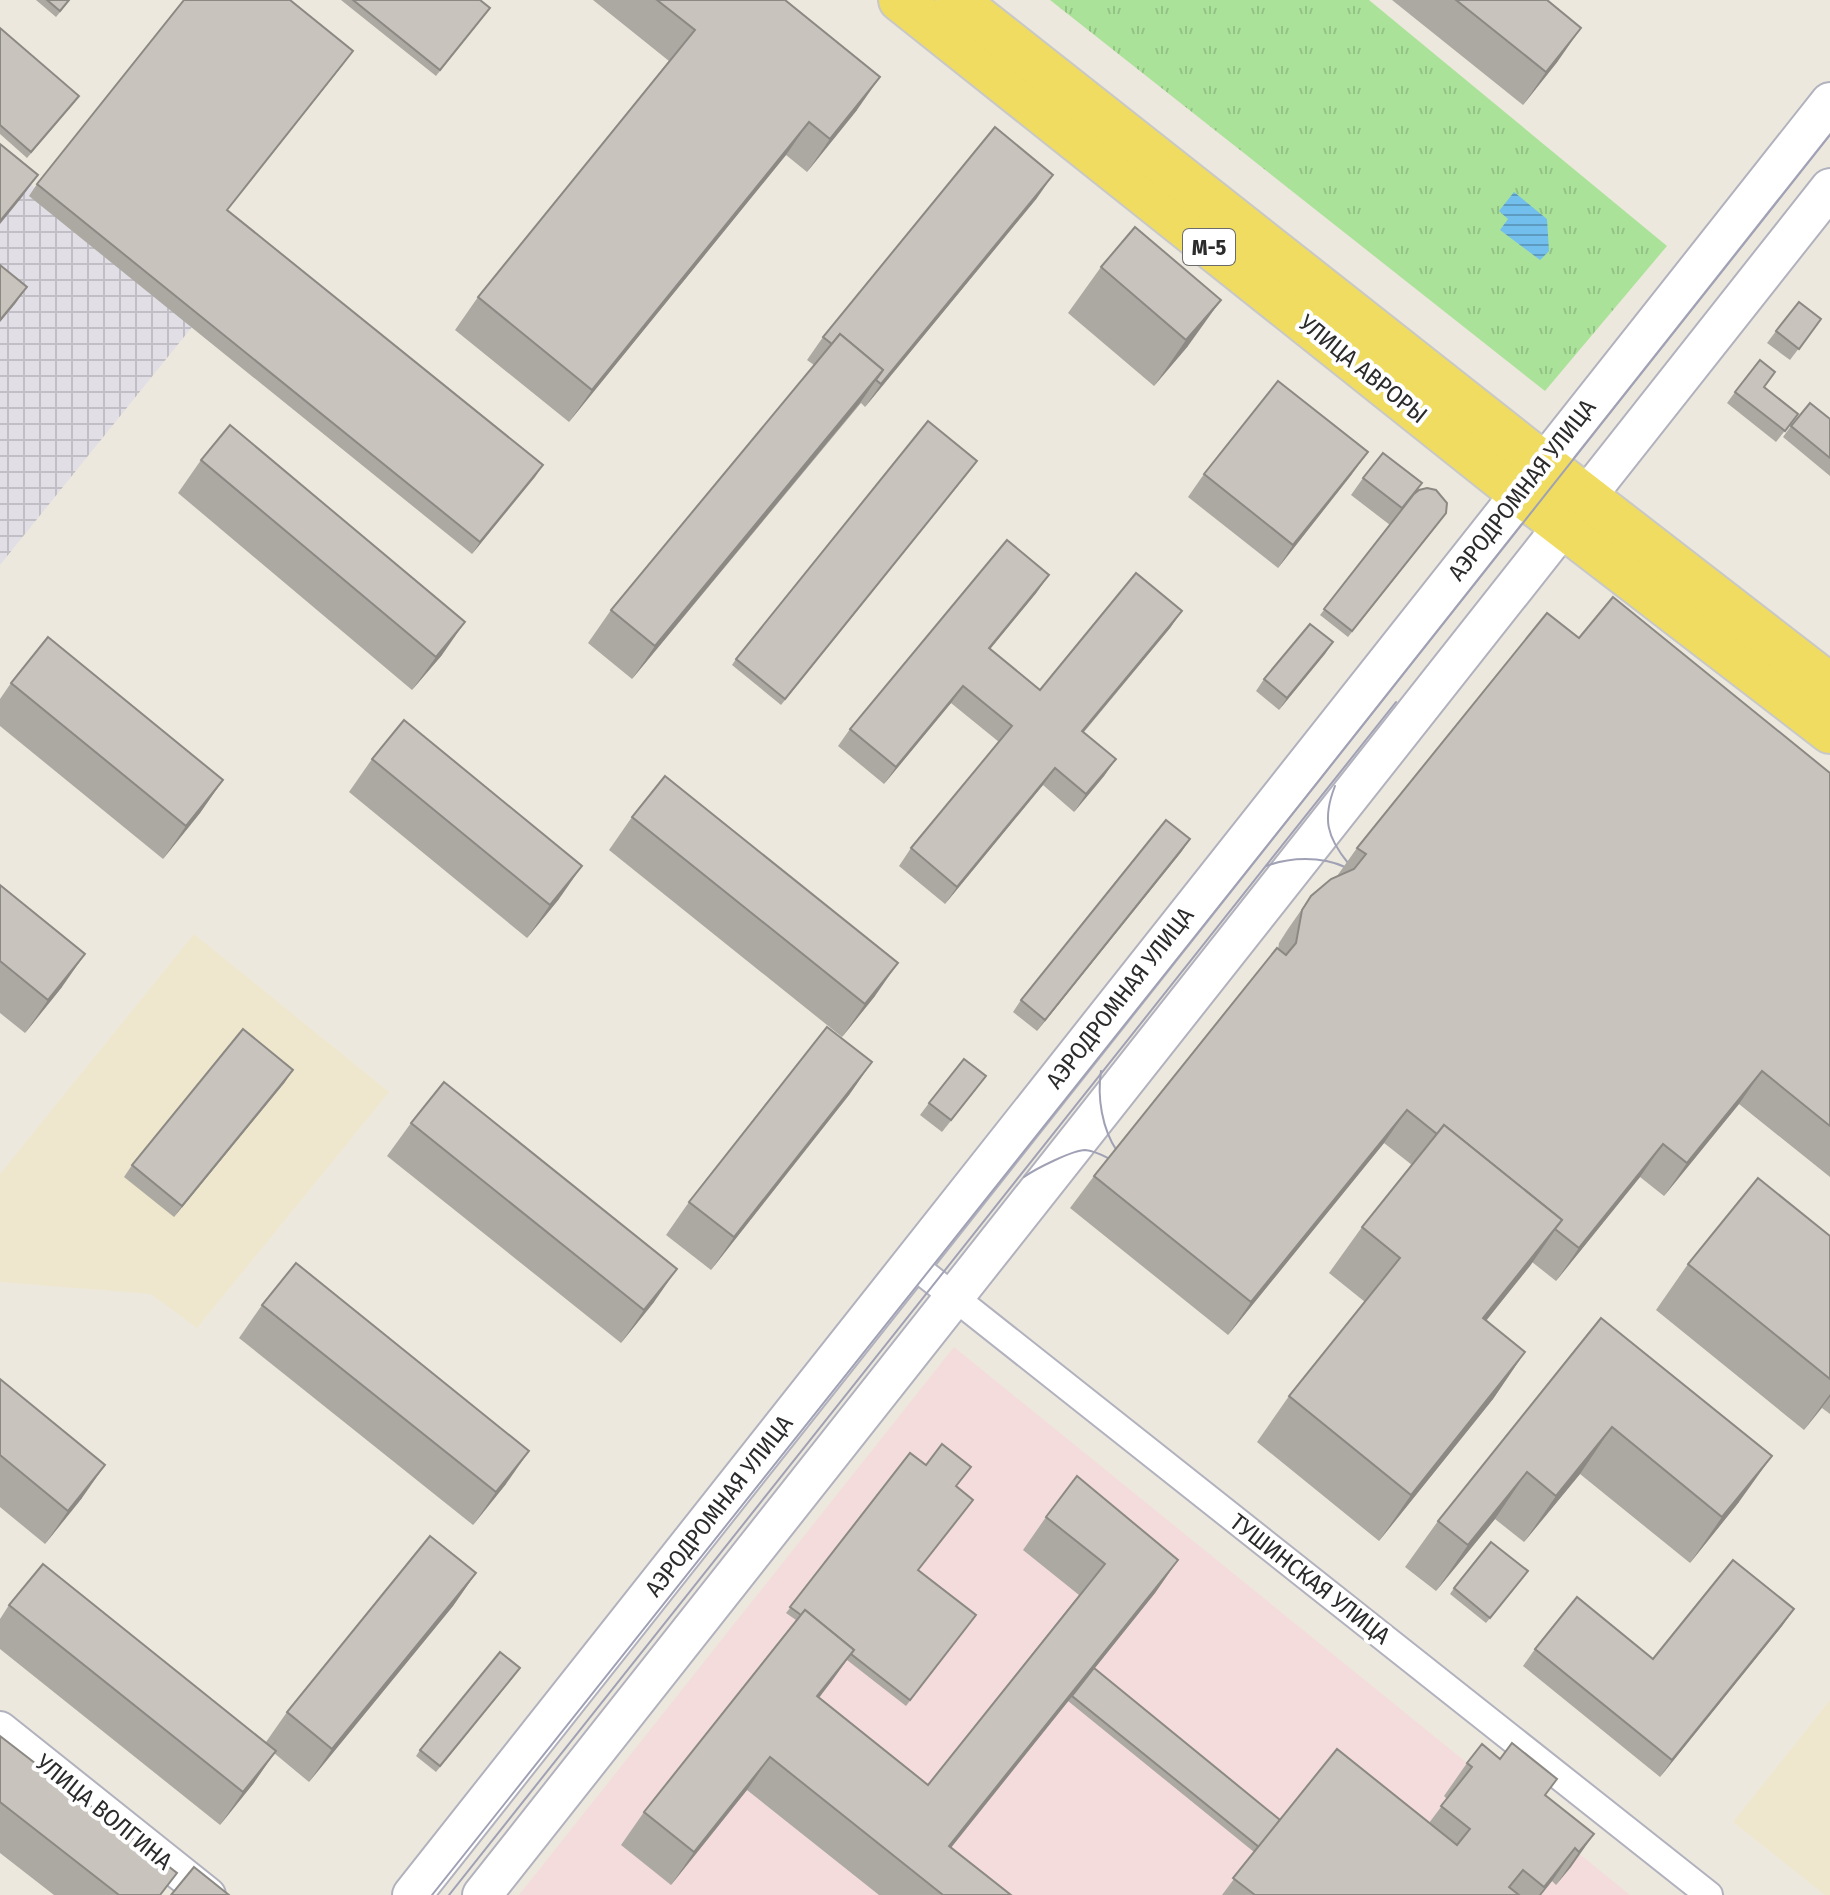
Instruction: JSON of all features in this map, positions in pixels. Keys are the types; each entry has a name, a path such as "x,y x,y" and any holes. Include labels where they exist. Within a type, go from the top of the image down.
{"main road":[{"name":"УЛИЦА АВРОРЫ","path":"900,0 1575,512 1830,732"},
{"name":"УЛИЦА АВРОРЫ","path":"956,0 1531,478"},
{"name":"АЭРОДРОМНАЯ УЛИЦА","path":"412,1895 1830,102"},
{"path":"482,1895 1830,188"},
{"name":"УЛИЦА АВРОРЫ","path":"1575,512 1830,685"}],"street":[{"name":"ТУШИНСКАЯ УЛИЦА","path":"911,1263 1709,1895"},
{"name":"УЛИЦА ВОЛГИНА","path":"0,1729 208,1895"}],"shaded area":[{"path":"0,157 192,327 0,565"},
{"path":"194,934 389,1092 197,1328 151,1294 0,1282 0,1174"},
{"path":"954,1347 1630,1895 519,1895"},
{"path":"1830,1700 1830,1895 1825,1895 1733,1822"}],"green space":[{"path":"1050,0 1369,0 1667,246 1545,391"}],"water":[{"path":"1514,192 1547,219 1549,251 1540,260 1500,230 1508,219 1499,211"}],"building":[{"path":"47,0 69,0 60,11"},
{"path":"184,0 290,0 353,51 227,210 543,465 480,542 37,184"},
{"path":"353,0 480,0 490,8 440,70"},
{"path":"657,0 785,0 880,77 830,139 809,122 592,390 478,297 695,30"},
{"path":"1456,0 1547,0 1581,28 1546,72"},
{"path":"0,28 79,96 31,152 0,125"},
{"path":"995,127 1053,175 881,384 876,380 883,370 840,334 832,344 823,337"},
{"path":"0,144 38,175 0,221"},
{"path":"1135,227 1221,300 1186,340 1101,267"},
{"path":"0,265 27,287 0,320"},
{"path":"1799,302 1821,319 1799,349 1776,331"},
{"path":"840,334 883,370 655,646 611,610"},
{"path":"1760,360 1775,372 1764,387 1798,414 1785,431 1735,392"},
{"path":"1278,381 1368,452 1293,545 1204,474"},
{"path":"1810,403 1830,419 1830,458 1791,426"},
{"path":"928,421 977,461 785,699 736,659"},
{"path":"230,425 465,622 436,657 201,460"},
{"path":"1383,453 1422,483 1402,508 1363,478"},
{"path":"1427,488 1436,490 1447,503 1446,513 1352,631 1324,609 1414,494"},
{"path":"1007,540 1049,575 989,648 1040,690 1136,573 1182,611 1082,731 1116,759 1086,794 1055,768 957,887 911,848 1012,726 963,686 896,767 850,729"},
{"path":"1613,597 1830,773 1830,1126 1762,1071 1687,1163 1663,1144 1579,1248 1555,1229 1562,1220 1444,1125 1437,1134 1407,1110 1251,1302 1094,1176 1277,948 1286,955 1296,943 1302,910 1311,896 1331,879 1354,869 1366,854 1357,848 1547,613 1579,638"},
{"path":"1310,624 1333,642 1287,698 1264,679"},
{"path":"48,637 223,780 186,826 11,683"},
{"path":"404,720 582,866 550,905 372,759"},
{"path":"665,776 898,963 865,1004 632,817"},
{"path":"1166,820 1190,839 1045,1020 1021,1000"},
{"path":"0,885 85,954 48,1000 0,961"},
{"path":"827,1027 872,1062 734,1237 689,1202"},
{"path":"243,1029 293,1070 182,1206 132,1165"},
{"path":"964,1059 986,1076 951,1120 929,1103"},
{"path":"444,1082 677,1269 644,1310 411,1123"},
{"path":"1444,1125 1562,1220 1483,1318 1525,1352 1411,1495 1289,1396 1400,1258 1362,1227"},
{"path":"1758,1178 1830,1236 1830,1379 1688,1264"},
{"path":"296,1263 529,1451 496,1492 262,1305"},
{"path":"1601,1318 1772,1456 1722,1517 1612,1427 1556,1496 1527,1472 1468,1545 1438,1521"},
{"path":"0,1379 105,1465 68,1511 0,1455"},
{"path":"942,1444 971,1467 956,1486 973,1500 918,1570 976,1615 910,1700 851,1654 854,1650 805,1610 801,1615 790,1607 910,1453 926,1465"},
{"path":"1077,1476 1178,1560 949,1846 1011,1895 943,1895 770,1757 694,1852 644,1812 805,1610 854,1650 817,1696 928,1785 1105,1564 1046,1517"},
{"path":"430,1536 476,1573 332,1749 287,1712"},
{"path":"1491,1542 1528,1571 1490,1618 1454,1588"},
{"path":"1733,1560 1794,1609 1672,1760 1535,1649 1577,1597 1653,1659"},
{"path":"43,1564 276,1751 243,1792 9,1605"},
{"path":"500,1652 520,1668 440,1766 420,1750"},
{"path":"1094,1668 1280,1820 1259,1847 1072,1696"},
{"path":"0,1736 177,1873 160,1895 119,1895 0,1802"},
{"path":"1512,1743 1557,1779 1545,1795 1594,1834 1579,1852 1575,1848 1544,1887 1523,1870 1509,1887 1519,1895 1255,1895 1233,1878 1337,1749 1457,1845 1470,1829 1441,1806 1472,1767 1467,1763 1482,1744 1500,1759"},
{"path":"194,1867 229,1895 171,1895"}],"tram line":[{"path":"432,1895 1830,135"},
{"path":"449,1895 1396,702"},
{"path":"1335,786 1329,808 1329,827 1335,845 1348,863"},
{"path":"1266,866 1306,859 1345,867"},
{"path":"1101,1071 1102,1112 1117,1151"},
{"path":"1024,1177 1054,1160 1079,1151 1092,1151 1110,1159"}]}
